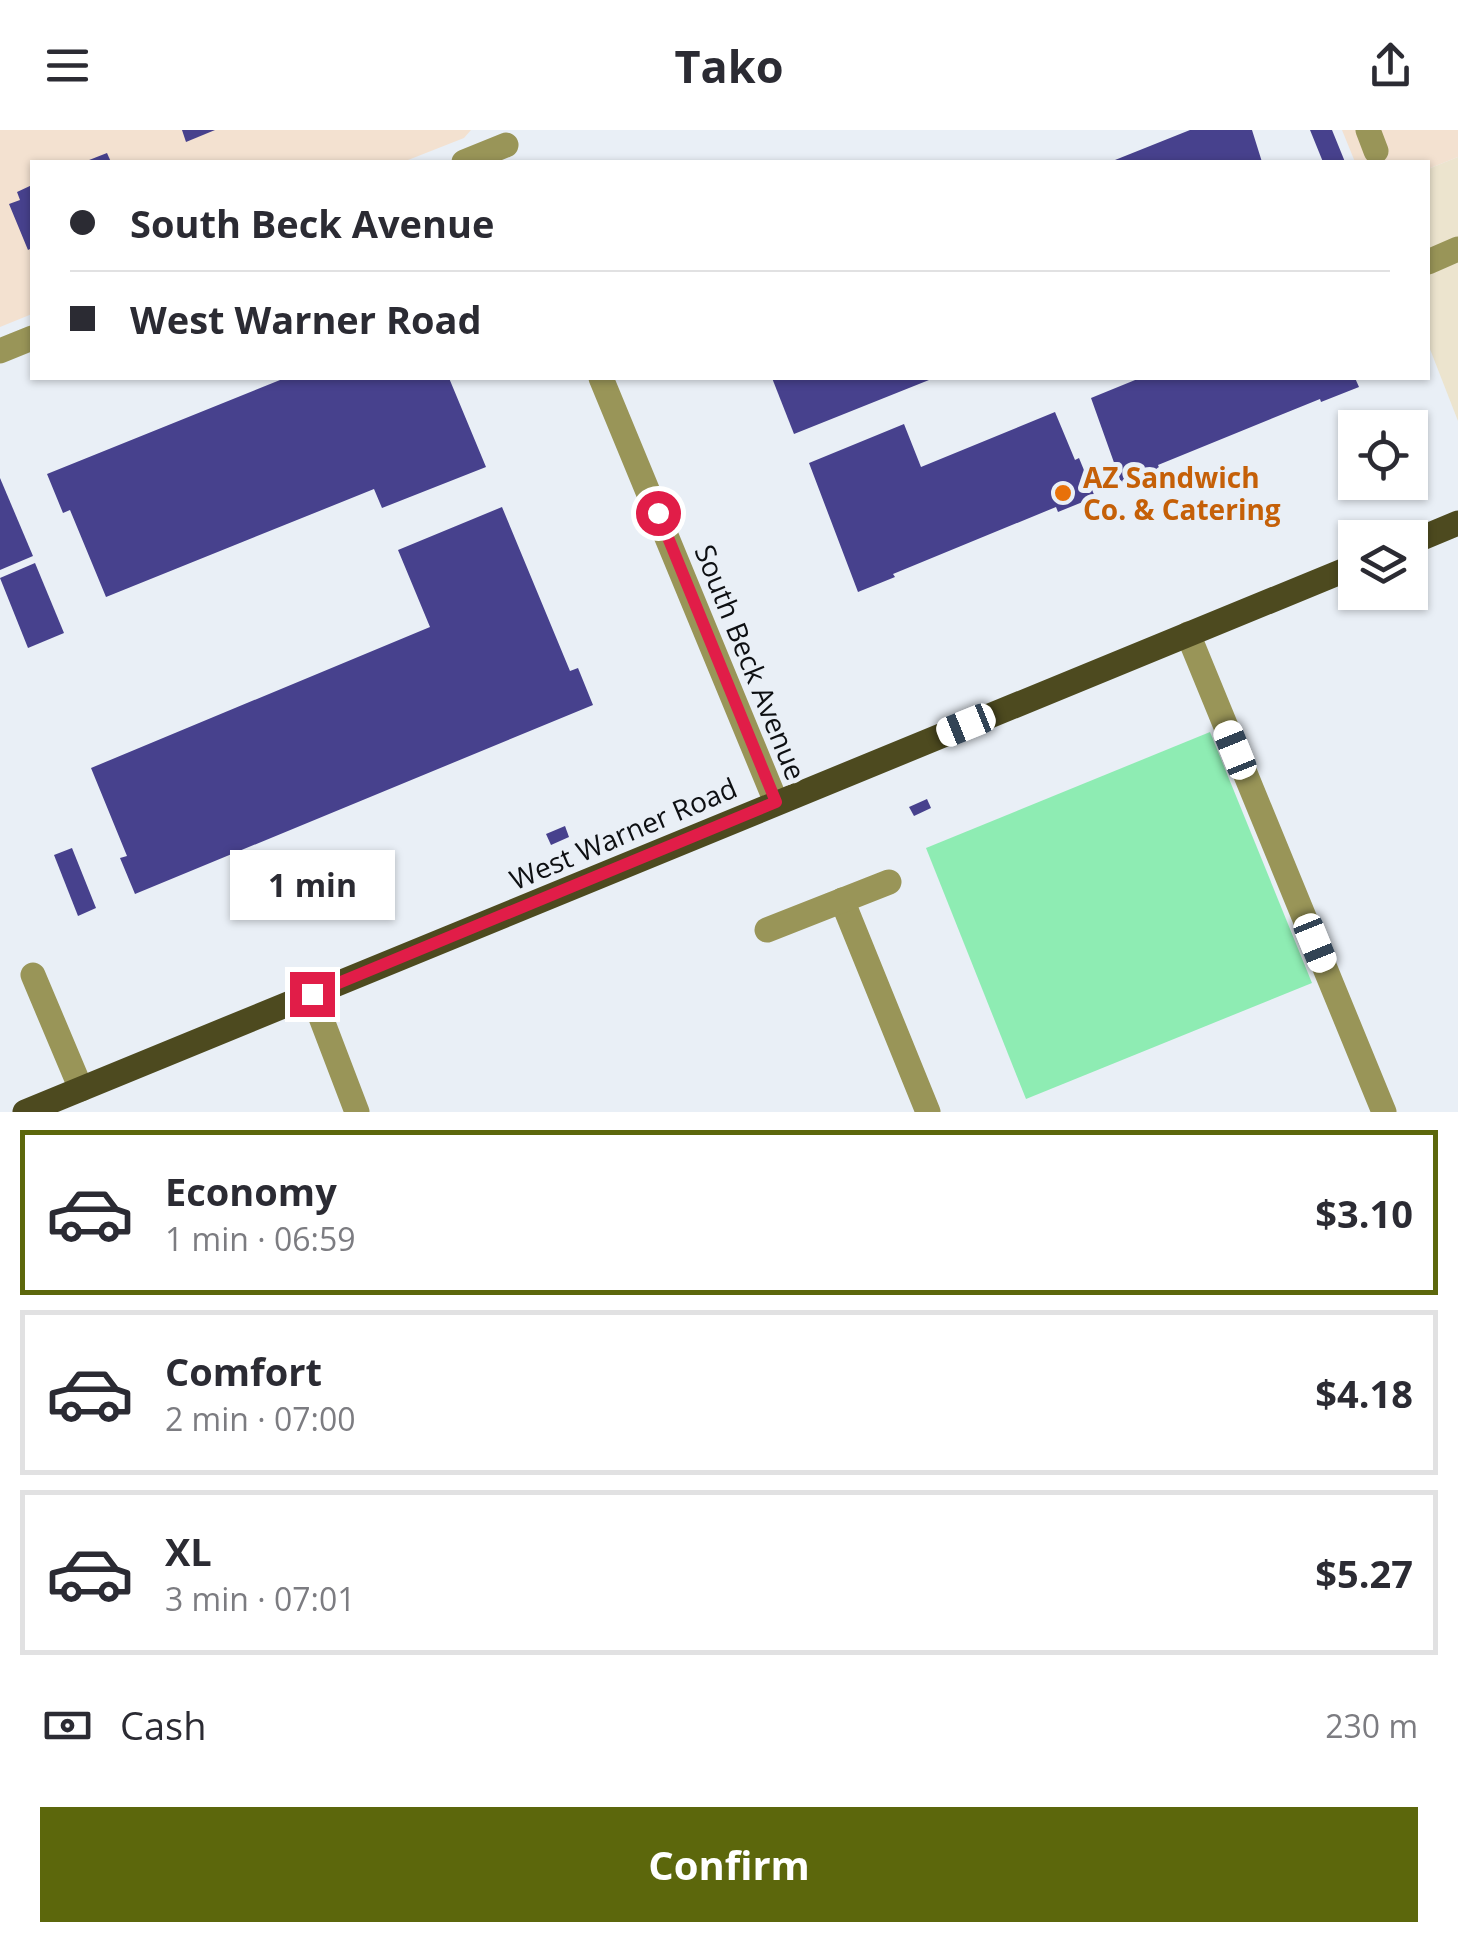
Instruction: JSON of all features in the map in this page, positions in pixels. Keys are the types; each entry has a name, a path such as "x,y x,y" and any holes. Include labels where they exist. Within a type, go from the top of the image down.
{"main road":[{"path":"1428,536 1458,524"},
{"name":"West Warner Road","path":"25,1112 1338,573"}],"street":[{"path":"469,160 507,146"},
{"path":"1430,261 1458,249"},
{"path":"0,351 30,339"},
{"name":"South Beck Avenue","path":"603,380 776,802"},
{"path":"1188,634 1384,1112"},
{"path":"767,930 889,882"},
{"path":"842,900 928,1112"},
{"path":"33,975 81,1089"},
{"path":"312,994 357,1112"}],"shaded area":[{"path":"0,130 471,130 464,138 408,160 30,160 30,315 0,327"},
{"path":"1342,130 1458,130 1458,157 1430,168 1430,160 1354,160"},
{"path":"1458,157 1458,421 1430,349 1430,168"}],"green space":[{"path":"1210,732 1312,983 1026,1099 926,848"}],"building":[{"path":"182,130 215,130 186,142"},
{"path":"1190,130 1252,130 1261,160 1115,160"},
{"path":"1310,130 1332,130 1344,160 1322,160"},
{"path":"107,153 110,160 89,160"},
{"path":"30,186 28,250 9,204 20,200 17,192"},
{"path":"280,380 450,380 486,467 382,508 374,489 106,597 70,510 63,513 47,474"},
{"path":"773,380 929,380 794,434"},
{"path":"1135,380 1356,380 1359,387 1158,465 1160,470 1122,485 1091,398"},
{"path":"1055,412 1095,497 1058,512 1056,507 858,592 809,463 904,424 921,467"},
{"path":"0,478 33,556 0,570"},
{"path":"502,507 570,671 578,668 593,705 135,894 120,858 127,856 91,768 430,627 398,550"},
{"path":"35,563 64,633 28,648 0,578"},
{"path":"927,799 931,808 914,816 909,807"},
{"path":"565,826 569,837 551,845 546,834"},
{"path":"72,848 96,908 78,916 54,855"}],"place":[{"name":"AZ Sandwich Co. & Catering","path":"1063,493"}],"route":[{"path":"312,994 776,802 658,513"}]}
